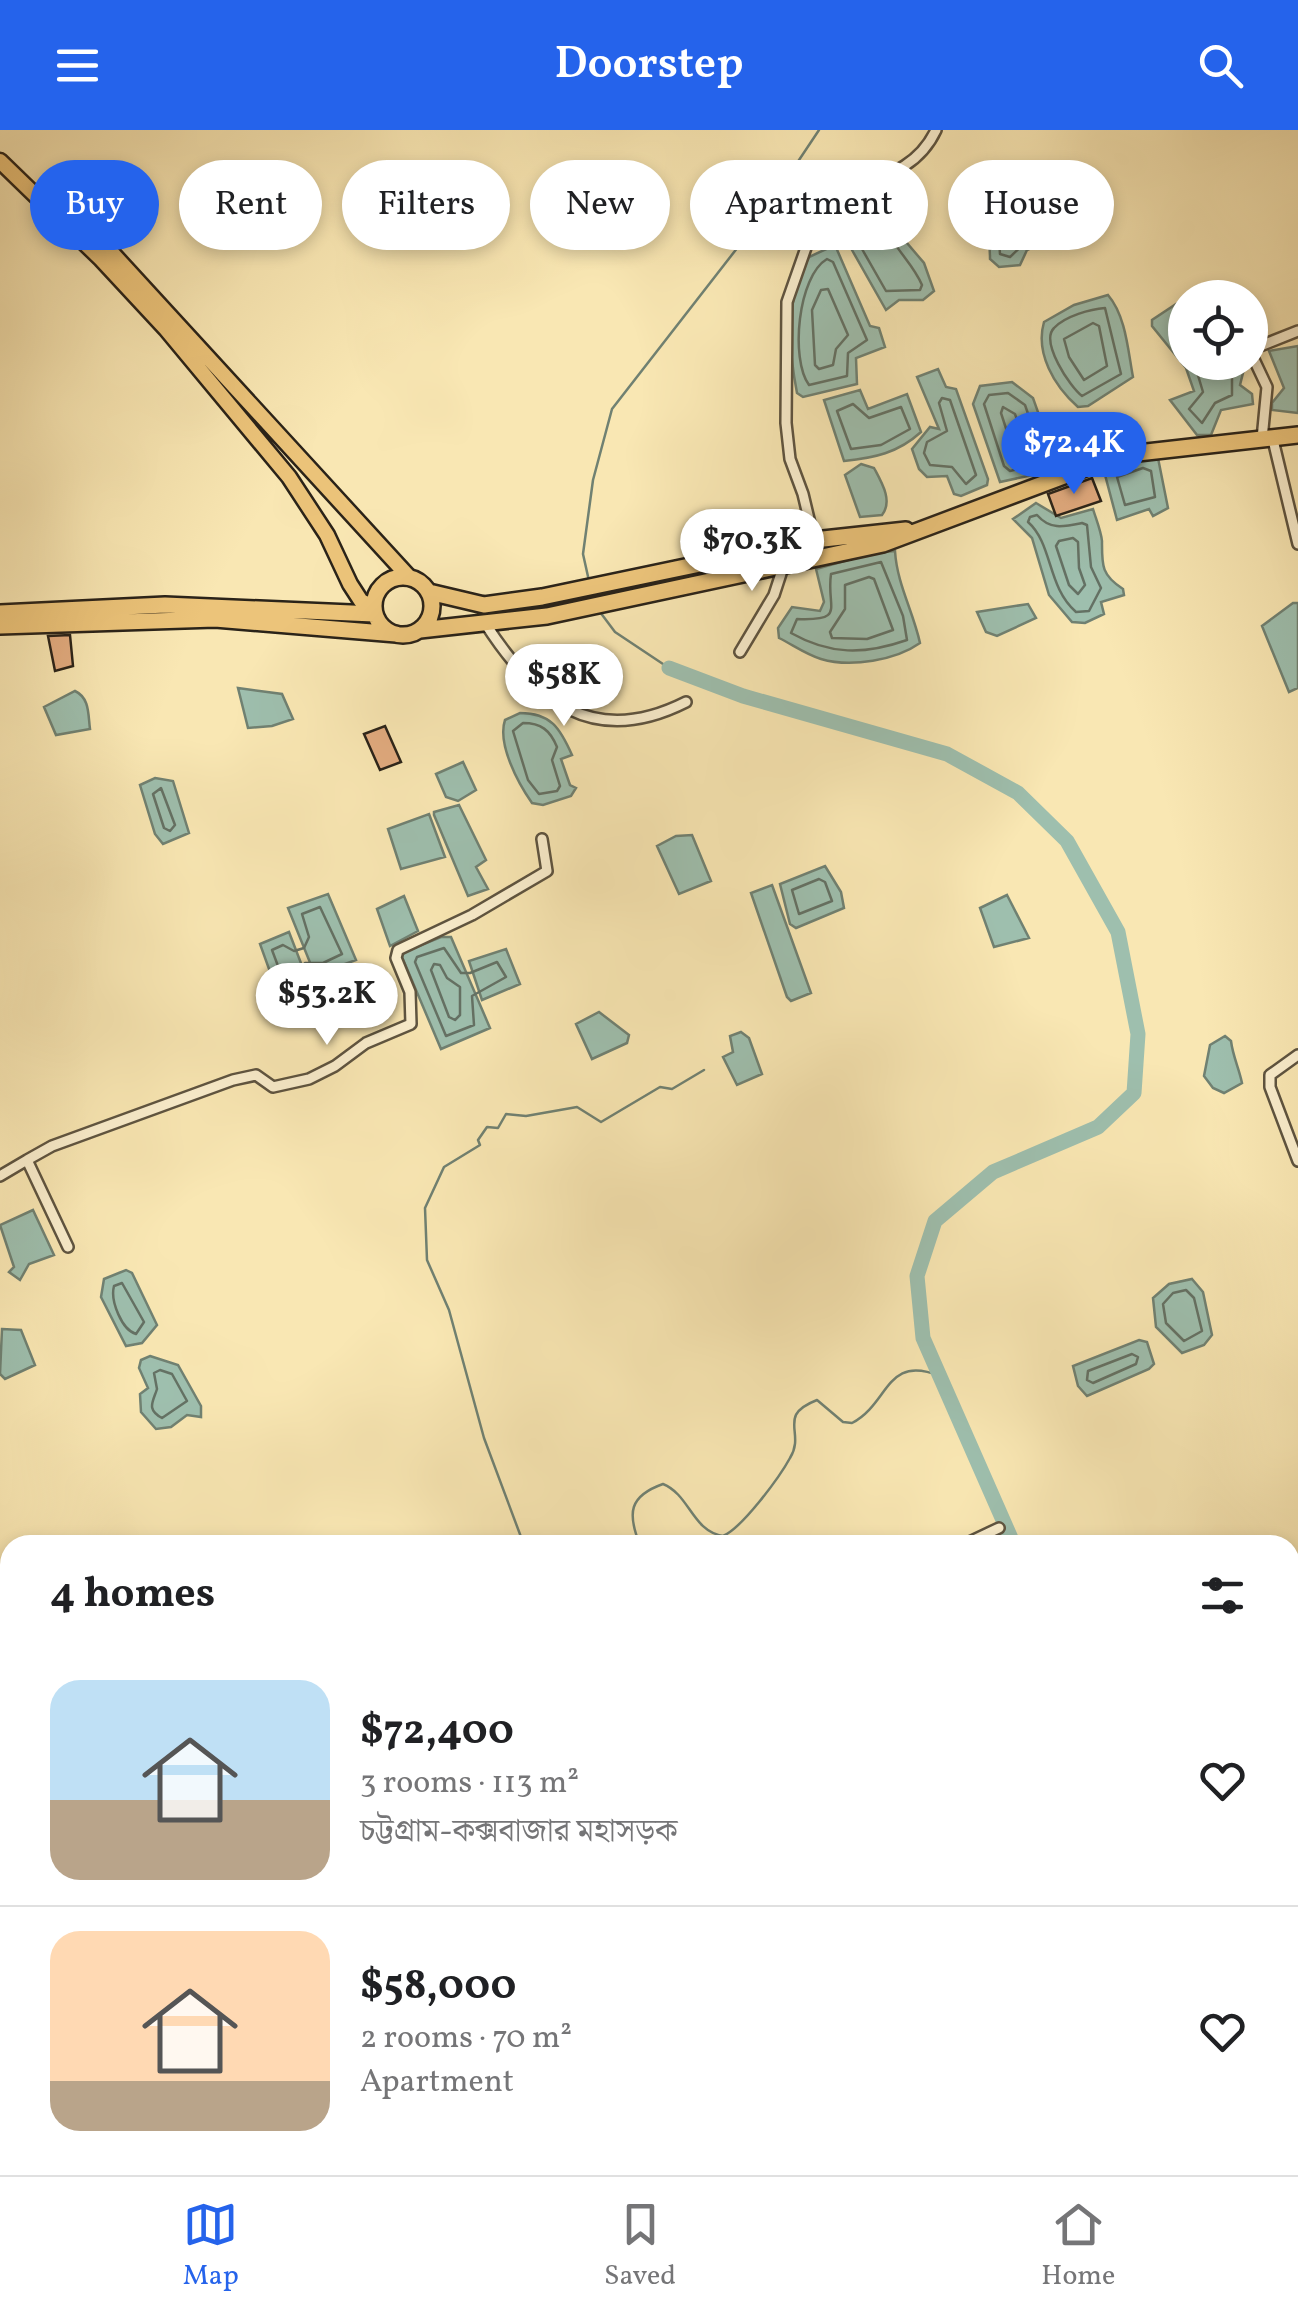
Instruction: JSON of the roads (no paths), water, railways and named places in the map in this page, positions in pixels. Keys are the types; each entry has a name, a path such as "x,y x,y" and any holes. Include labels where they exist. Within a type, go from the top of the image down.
{"highway":[{"path":"0,626 215,619 396,634 548,616 883,544 1120,455 1298,436"},
{"path":"396,634 382,626 374,610 382,586 408,576 429,592 484,604 542,597 814,540 882,530 915,530"},
{"path":"420,630 431,617 429,592"},
{"path":"0,614 165,605 374,610"}],"main road":[{"path":"0,160 30,188"},
{"path":"91,250 166,328 290,476 327,536 350,584 374,610"},
{"path":"109,250 408,576"}],"street":[{"path":"814,540 804,494 790,458 786,424 788,302 822,202 902,170 929,144 936,130"},
{"path":"1268,342 1298,330"},
{"path":"1262,380 1268,394 1267,440 1298,544"},
{"path":"740,652 774,595 790,546"},
{"path":"485,623 525,679 568,710 589,719 649,718 686,702"},
{"path":"0,1176 52,1146 232,1080 256,1074 273,1087 309,1079 335,1066 366,1042 411,1024 410,992 396,958 398,950 472,915 547,871 542,839"},
{"path":"1298,1055 1270,1076 1270,1087 1298,1161"},
{"path":"27,1160 68,1248"},
{"path":"984,1535 999,1528"}],"water":[{"path":"824,250 837,250 870,326 879,328 885,347 856,358 857,384 803,397 797,393 791,324 796,290 809,257"},
{"path":"852,250 913,250 924,263 934,291 923,300 899,300 886,310"},
{"path":"990,250 1027,250 1020,265 999,267 990,259"},
{"path":"1108,295 1123,323 1133,377 1088,406 1078,407 1061,389 1044,357 1044,322 1074,305"},
{"path":"1168,309 1168,346 1152,326 1152,320"},
{"path":"1298,346 1298,413 1272,410 1272,403 1284,388 1269,351"},
{"path":"938,369 946,387 956,389 988,479 987,485 961,496 954,494 947,476 927,477 919,469 912,449 930,427 939,429 917,377"},
{"path":"1190,380 1241,380 1240,385 1252,394 1253,404 1221,410 1211,435 1197,435 1170,400 1194,391"},
{"path":"1012,382 1033,398 1056,463 1042,473 1000,482 973,404 980,386"},
{"path":"860,390 868,409 907,394 921,432 885,453 844,461 824,400"},
{"path":"1141,458 1158,458 1168,508 1153,516 1149,509 1117,520 1104,471"},
{"path":"861,464 874,468 883,486 887,504 882,515 860,517 845,475"},
{"path":"1036,503 1061,518 1093,509 1104,569 1124,595 1101,602 1104,614 1085,623 1072,622 1049,595 1032,538 1013,519"},
{"path":"895,551 920,643 886,658 846,663 816,657 779,638 778,628 792,607 820,611 824,602 816,569"},
{"path":"1298,603 1298,688 1289,692 1262,626"},
{"path":"1028,604 1036,618 997,636 986,632 977,612"},
{"path":"238,688 282,694 293,719 248,728"},
{"path":"75,691 86,702 90,729 56,735 44,707"},
{"path":"520,713 547,719 563,737 572,755 561,759 570,785 576,788 571,796 543,805 532,803 526,795 510,763 503,730 505,720"},
{"path":"463,762 476,790 458,801 446,797 436,774"},
{"path":"155,778 173,781 189,833 163,844 155,834 140,785"},
{"path":"459,805 486,860 476,867 488,889 468,896 434,815"},
{"path":"429,814 445,857 401,869 388,829"},
{"path":"692,835 711,881 679,894 657,846 676,836"},
{"path":"825,866 841,892 844,908 796,928 790,924 780,884"},
{"path":"772,885 811,993 791,1001 751,893"},
{"path":"328,894 356,960 315,975 288,908"},
{"path":"1007,895 1029,938 994,947 980,908"},
{"path":"404,896 418,931 390,946 377,909"},
{"path":"289,932 309,984 278,994 260,944"},
{"path":"441,937 451,937 490,1028 441,1049 402,957 404,952"},
{"path":"506,949 520,984 482,1000 469,961"},
{"path":"599,1012 629,1035 627,1043 592,1059 576,1024"},
{"path":"741,1032 749,1038 762,1074 737,1085 723,1057 733,1052 730,1036"},
{"path":"1225,1036 1231,1041 1242,1083 1224,1093 1213,1088 1204,1076 1210,1045"},
{"path":"33,1210 54,1255 29,1264 20,1280 9,1272 14,1267 0,1225"},
{"path":"126,1270 132,1273 157,1325 142,1343 126,1346 101,1297 104,1279"},
{"path":"1192,1279 1203,1292 1212,1335 1204,1345 1182,1353 1156,1327 1153,1298 1169,1284"},
{"path":"2,1329 21,1330 35,1365 5,1379 0,1374"},
{"path":"1139,1340 1147,1342 1154,1364 1087,1396 1078,1386 1073,1366"},
{"path":"150,1356 178,1365 201,1406 201,1417 187,1415 171,1427 156,1429 141,1412 140,1394 148,1388 139,1368 141,1360"}],"waterway":[{"path":"589,581 583,554 593,480 612,409 759,220 819,130"},
{"path":"600,612 615,632 669,668"},
{"path":"669,668 743,696 947,754 1018,793 1067,841 1118,932 1138,1034 1134,1093 1098,1127 993,1172 935,1221 917,1276 923,1338 1010,1535"},
{"path":"520,1535 484,1438 449,1310 427,1260 425,1208 444,1167 480,1145 478,1140 487,1127 498,1128 506,1114 526,1116 577,1107 601,1122 660,1087 672,1089 704,1070"},
{"path":"725,1535 750,1513 785,1467 794,1449 795,1419 805,1406 817,1400 843,1422 852,1423 898,1376 908,1371 940,1376"},
{"path":"637,1535 633,1515 637,1500 663,1484 679,1496 704,1527 720,1535"}]}
